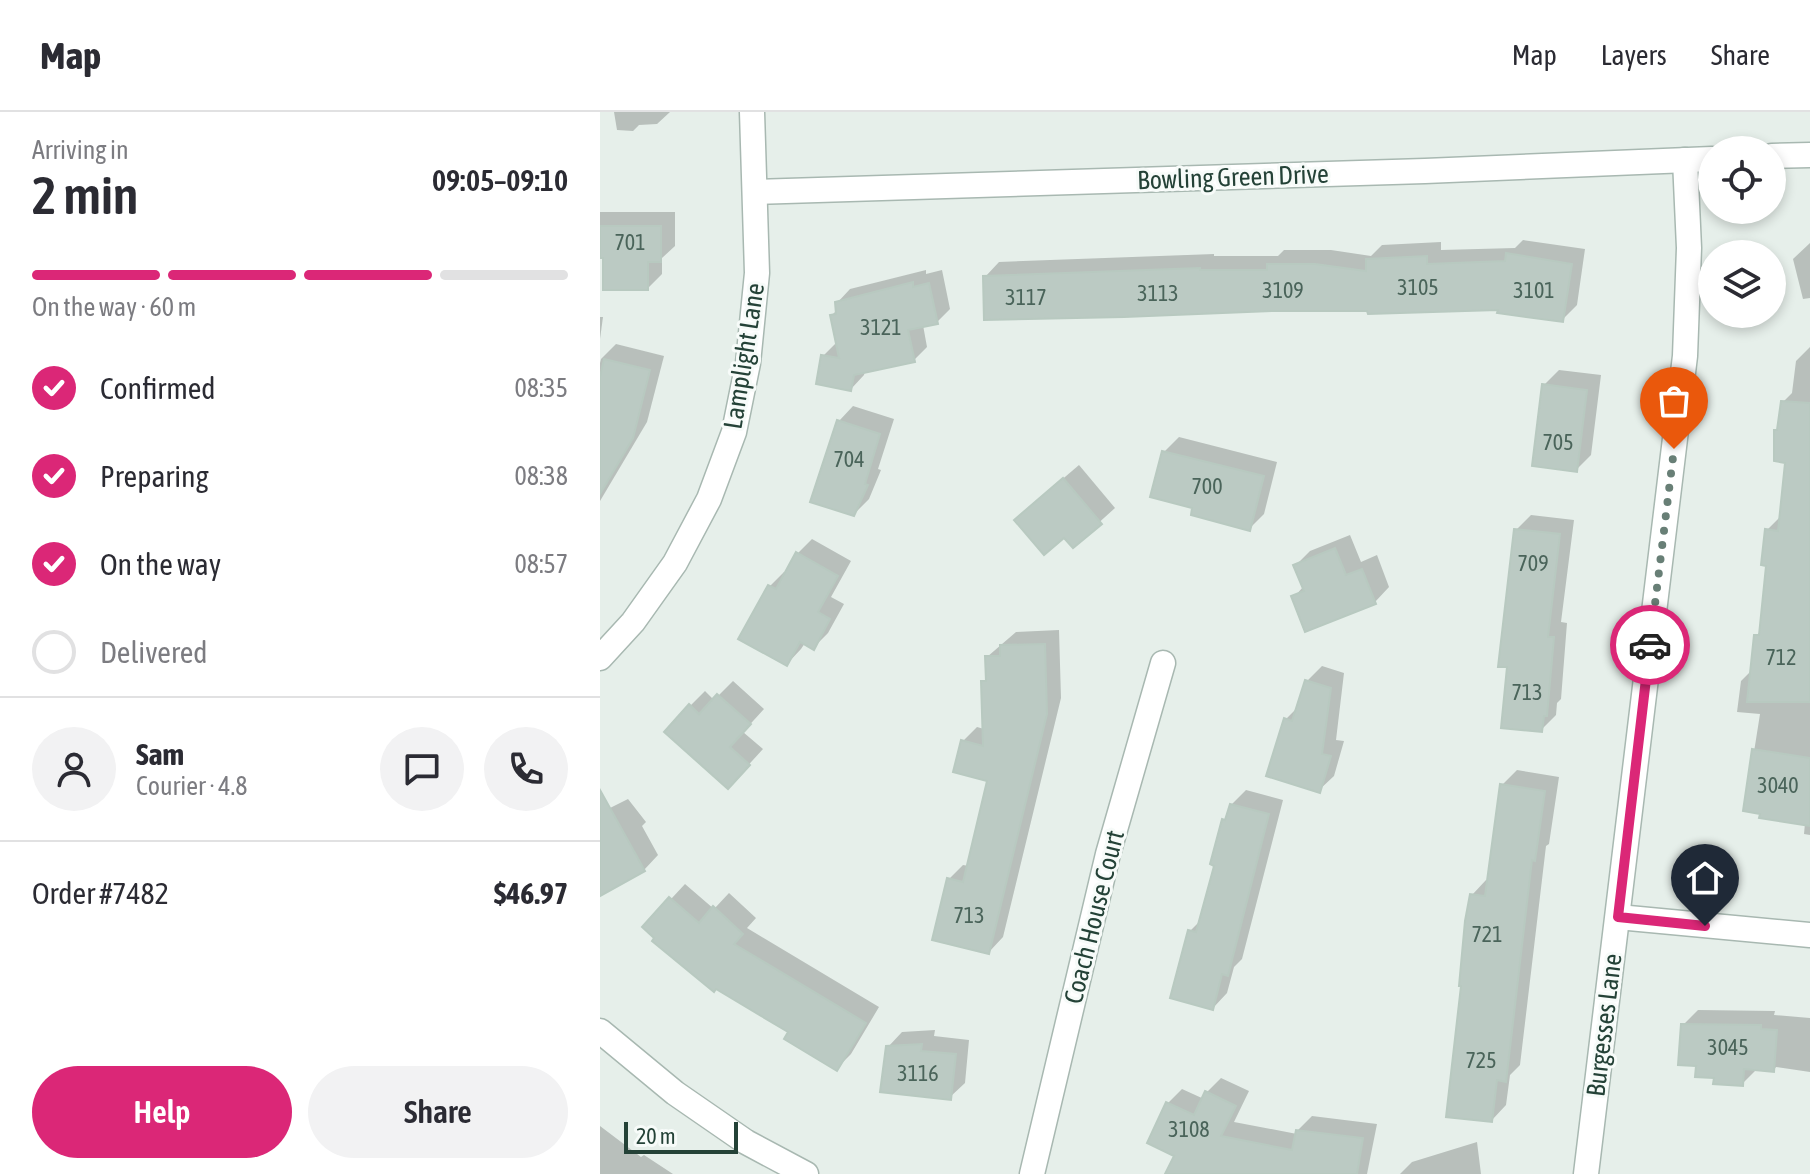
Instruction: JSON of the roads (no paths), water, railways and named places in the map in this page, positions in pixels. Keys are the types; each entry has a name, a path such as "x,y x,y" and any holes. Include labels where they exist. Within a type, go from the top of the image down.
{"street":[{"name":"Lamplight Lane","path":"600,658 633,622 675,563 709,499 734,432 748,363 757,273 752,112"},
{"path":"1786,156 1810,155"},
{"name":"Burgesses Lane","path":"1586,1174 1685,356 1689,248 1685,160"},
{"name":"Bowling Green Drive","path":"755,192 1409,172 1698,160"},
{"name":"Coach House Court","path":"1032,1174 1108,854 1163,663"},
{"path":"1618,917 1810,935"},
{"path":"600,1031 675,1093 746,1142 806,1174"}]}
